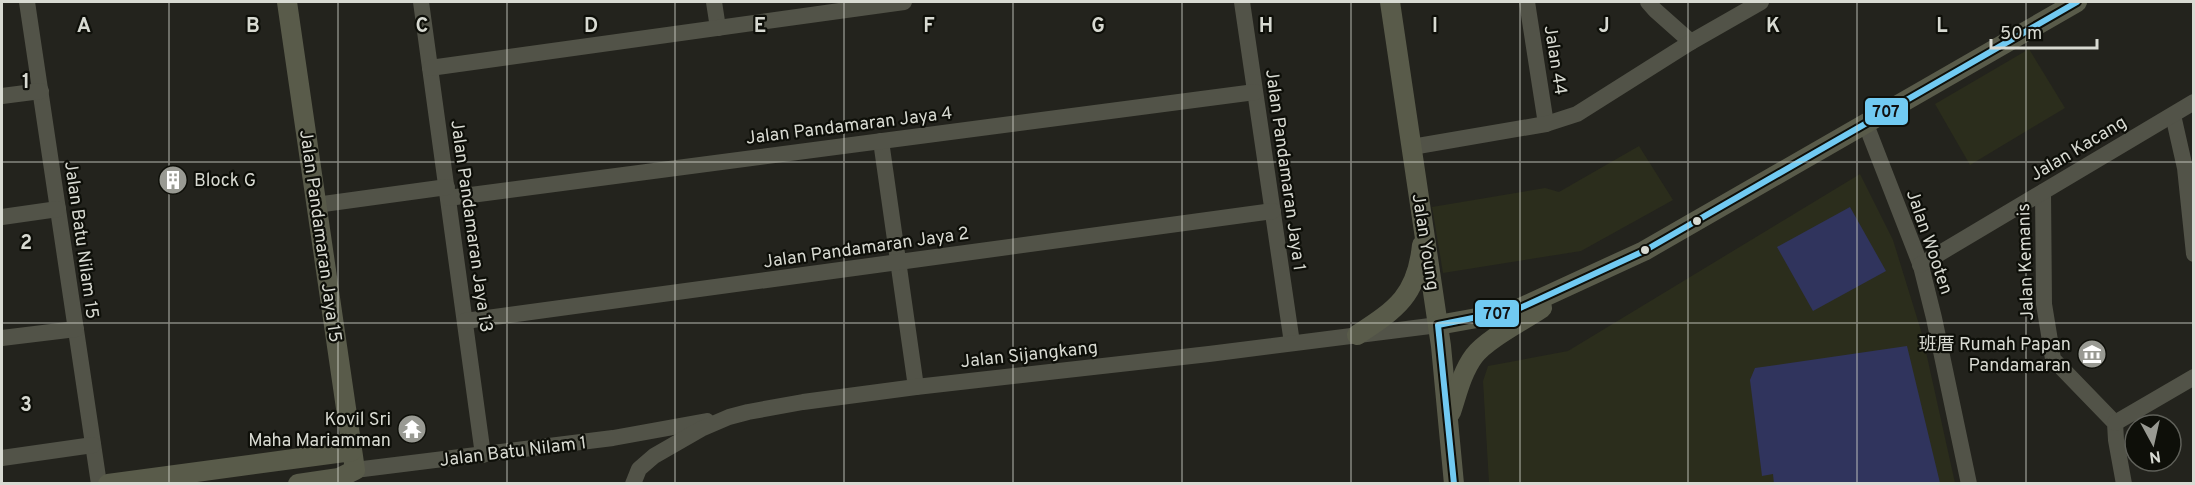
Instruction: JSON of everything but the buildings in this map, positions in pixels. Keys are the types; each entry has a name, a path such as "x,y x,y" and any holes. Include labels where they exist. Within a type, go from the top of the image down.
{"main road":[{"name":"Jalan Pandamaran Jaya 15","path":"286,2 355,470"},
{"name":"Jalan Young","path":"1390,2 1438,325 1454,483"},
{"path":"1438,325 1518,309 1652,246 2077,2"},
{"path":"1357,335 1389,314 1405,298 1421,259 1424,228"},
{"path":"1449,417 1466,369 1474,356 1486,345 1589,277"},
{"path":"108,483 352,451"},
{"name":"Jalan Batu Nilam 1","path":"298,483 339,478 355,470"}],"street":[{"name":"Jalan Batu Nilam 15","path":"27,2 99,483"},
{"name":"Jalan Pandamaran Jaya 13","path":"421,2 483,455"},
{"path":"714,2 718,28"},
{"path":"430,68 904,2"},
{"name":"Jalan Pandamaran Jaya 1","path":"1242,2 1292,343"},
{"name":"Jalan 44","path":"1527,2 1546,124"},
{"path":"1648,2 1691,42"},
{"path":"1412,147 1546,124 1577,114 1691,42 1761,2"},
{"path":"2,96 40,91"},
{"name":"Jalan Pandamaran Jaya 4","path":"316,205 447,192 881,141 1255,92"},
{"name":"Jalan Kacang","path":"1920,265 2193,102"},
{"path":"2173,115 2185,168 2193,254"},
{"name":"Jalan Wooten","path":"1865,122 1920,265 1934,318 1969,483"},
{"path":"881,141 916,387"},
{"name":"Jalan Kemanis","path":"2043,192 2044,304 2053,359 2115,423"},
{"path":"2,217 58,209"},
{"name":"Jalan Pandamaran Jaya 2","path":"465,321 1273,211"},
{"name":"Jalan Sijangkang","path":"636,476 654,456 729,417 803,402 1438,325"},
{"path":"2,338 76,328"},
{"path":"2124,483 2115,423 2193,378"},
{"name":"Jalan Batu Nilam 1","path":"355,470 613,438 729,417"},
{"path":"2,458 93,445"}],"shaded area":[{"path":"2029,49 2065,108 1970,165 1935,104"},
{"path":"1639,146 1673,200 1581,251 1443,273 1432,207 1545,188 1559,192"},
{"path":"1860,174 1893,240 1922,334 1955,483 1489,483 1483,381 1488,366 1568,351"},
{"path":"1850,207 1886,271 1813,311 1777,247"},
{"path":"1907,346 1940,483 1774,484 1773,474 1762,476 1750,380 1755,368"}],"transit line":[{"name":"707","path":"1454,484 1438,325 1518,309 1644,251 2077,2"}],"place":[{"name":"Block G","path":"173,180"},
{"name":"班厝 Rumah Papan Pandamaran","path":"2092,354"},
{"name":"Kovil Sri Maha Mariamman","path":"412,429"}]}
